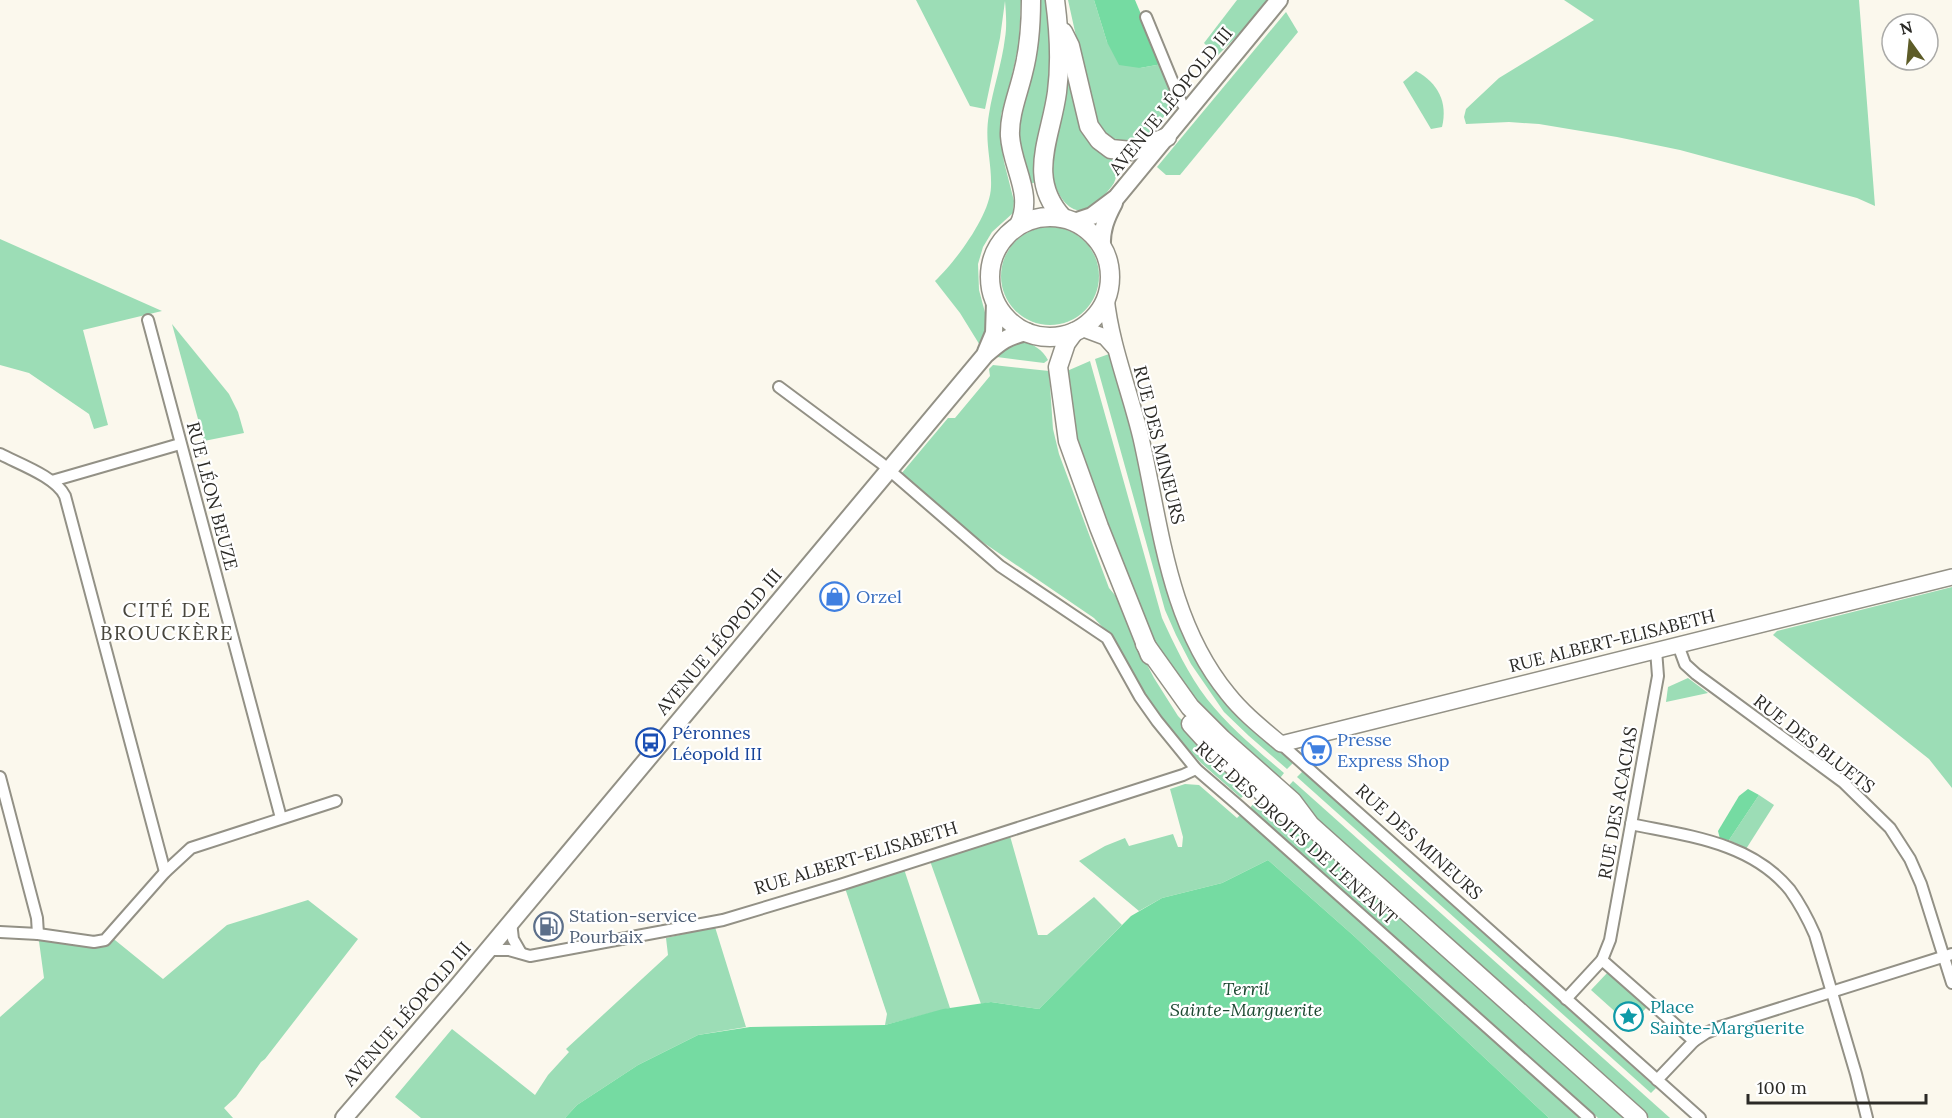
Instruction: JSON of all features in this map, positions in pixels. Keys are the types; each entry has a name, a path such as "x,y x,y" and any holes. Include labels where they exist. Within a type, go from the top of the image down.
{"highway":[{"path":"1019,225 1025,209 1025,195 1012,151 1010,135 1029,41 1031,0"},
{"path":"1055,0 1059,57 1057,91 1042,175 1053,208 1068,220 1085,228 1102,247 1109,272 1106,297 1096,314 1066,343 1058,367"},
{"path":"1058,24 1070,46 1089,126 1099,140 1111,149 1132,151 1167,137"},
{"path":"1068,220 1047,217 1033,219 1019,225 1005,237 995,251 990,268 990,285 995,302 1011,322 1044,344 1058,367 1068,441 1146,644 1190,706 1222,739 1281,790 1310,825 1638,1118"},
{"path":"1032,334 1058,336 1078,330"}],"main road":[{"name":"AVENUE LÉOPOLD III","path":"1068,220 1092,216 1116,198 1279,0"},
{"name":"AVENUE LÉOPOLD III","path":"1102,247 1101,237 1104,223 1116,198"},
{"name":"AVENUE LÉOPOLD III","path":"985,355 994,333 995,302"},
{"name":"AVENUE LÉOPOLD III","path":"344,1118 488,951 985,355 1002,340 1012,335 1032,334"}],"street":[{"path":"1146,17 1181,102 1188,112"},
{"name":"RUE DES MINEURS","path":"1106,297 1114,348 1140,436 1177,601 1185,623 1206,663 1228,694 1253,720 1700,1118"},
{"name":"RUE LÉON BEUZE","path":"148,321 282,818"},
{"name":"RUE DES MINEURS","path":"1078,330 1105,337 1114,348"},
{"name":"RUE DES DROITS DE L'ENFANT","path":"779,387 844,433 1000,566 1107,638 1140,697 1196,769 1589,1118"},
{"path":"52,481 180,444"},
{"path":"0,454 61,488 68,506 165,872"},
{"name":"RUE ALBERT-ELISABETH","path":"1281,744 1952,577"},
{"name":"RUE DES BLUETS","path":"1678,645 1685,664 1692,671 1844,782 1890,828 1914,867 1948,955 1952,983"},
{"name":"RUE DES ACACIAS","path":"1602,960 1610,940 1659,676 1656,650"},
{"name":"RUE ALBERT-ELISABETH","path":"488,951 499,949 530,956 723,920 877,873 1196,769"},
{"path":"0,777 37,918 38,934"},
{"path":"0,932 38,934 94,942 105,940 165,872 196,844 336,801"},
{"path":"1631,824 1722,844 1742,852 1776,876 1788,889 1815,935 1867,1118"},
{"path":"511,922 513,939 521,953"},
{"path":"1657,1080 1694,1041 1712,1030 1948,955"},
{"path":"1566,999 1602,960 1694,1041"}],"green space":[{"path":"916,0 1021,0 1019,43 1001,115 1001,141 1014,201 1013,213 992,232 983,247 978,264 979,290 987,320 981,347 960,313 935,281 970,238 989,199 991,178 988,124 1005,38 1005,1 1000,38 985,109 970,106"},
{"path":"1037,0 1049,0 1053,72 1037,182 1029,184 1018,146 1017,130"},
{"path":"1068,0 1094,0 1107,42 1140,68 1162,64 1176,103 1145,138 1128,144 1109,140 1095,122"},
{"path":"1094,0 1135,0 1162,64 1140,68 1119,65 1107,42"},
{"path":"1237,0 1273,0 1217,56 1204,43"},
{"path":"1564,0 1859,0 1875,206 1857,198 1680,150 1617,137 1539,124 1509,122 1466,124 1464,117 1466,109 1499,78 1594,20"},
{"path":"1286,12 1298,32 1180,175 1166,175 1157,167"},
{"path":"1067,46 1080,105 1118,155 1114,183 1094,206 1086,210 1072,208 1066,203 1060,196 1053,178 1050,178"},
{"path":"1416,71 1430,81 1440,94 1444,109 1442,127 1431,129 1403,82"},
{"path":"1050,227 1069,231 1085,241 1095,257 1099,276 1095,295 1085,311 1069,321 1050,325 1031,321 1015,311 1005,295 1001,276 1005,257 1015,241 1031,231"},
{"path":"0,239 162,311 83,330 108,425 94,429 89,414 29,373 0,365"},
{"path":"172,324 229,394 238,412 244,433 204,441"},
{"path":"1023,341 1037,348 1048,360 1044,363 993,355 1006,344"},
{"path":"1109,354 1133,431 1169,600 1175,616 1198,660 1217,688 1244,721 1293,763 1287,769 1224,712 1191,664 1165,610 1095,359"},
{"path":"1090,361 1162,618 1188,670 1207,699 1234,729 1284,773 1277,782 1177,682 1143,623 1074,438 1067,371"},
{"path":"993,365 1049,371 1053,429 1059,454 1109,588 1120,601 1140,651 1178,716 1249,790 1241,798 1201,763 1170,731 1111,636 1094,618 965,530 901,474 948,418 955,418 990,376 989,369"},
{"path":"1952,587 1952,788 1929,759 1773,635 1777,631"},
{"path":"1688,678 1708,693 1666,702 1668,687"},
{"path":"1303,771 1656,1088 1651,1093 1297,777"},
{"path":"1293,781 1670,1118 1649,1118 1308,814 1285,790"},
{"path":"1185,784 1199,785 1237,818 1241,814 1583,1118 1549,1118 1354,936 1268,860 1222,883 1162,898 1139,911 1079,861 1125,838 1129,846 1173,834 1178,847 1182,847 1183,837 1170,789"},
{"path":"1748,789 1759,795 1729,840 1720,839 1718,831 1739,796"},
{"path":"1260,795 1322,845 1629,1118 1598,1118 1250,808"},
{"path":"1759,795 1774,805 1746,849 1729,840"},
{"path":"1010,836 1038,935 1047,935 1094,897 1122,925 1039,1009 991,1002 981,1004 930,861"},
{"name":"Terril Sainte-Marguerite","path":"1268,860 1354,936 1549,1118 565,1118 577,1105 638,1065 698,1035 750,1027 885,1025 943,1009 991,1002 1039,1009 1131,916 1162,898 1222,883"},
{"path":"904,869 950,1008 885,1025 887,1014 845,888"},
{"path":"308,900 358,939 236,1097 224,1108 233,1118 0,1118 0,1017 44,978 38,934 94,942 110,936 163,979 227,925"},
{"path":"715,927 746,1027 698,1035 638,1065 577,1105 565,1118 421,1118 395,1097 452,1029 535,1095 548,1075 569,1052 566,1049 668,955 666,938"},
{"path":"1608,972 1647,1007 1630,1025 1591,990"}],"place":[{"name":"Orzel","path":"835,597"},
{"name":"Péronnes Léopold III","path":"651,743"},
{"name":"Presse Express Shop","path":"1316,750"},
{"name":"Station-service Pourbaix","path":"548,926"},
{"name":"Place Sainte-Marguerite","path":"1629,1017"}],"district":[{"name":"CITÉ DE BROUCKÈRE","path":"167,622"}]}
